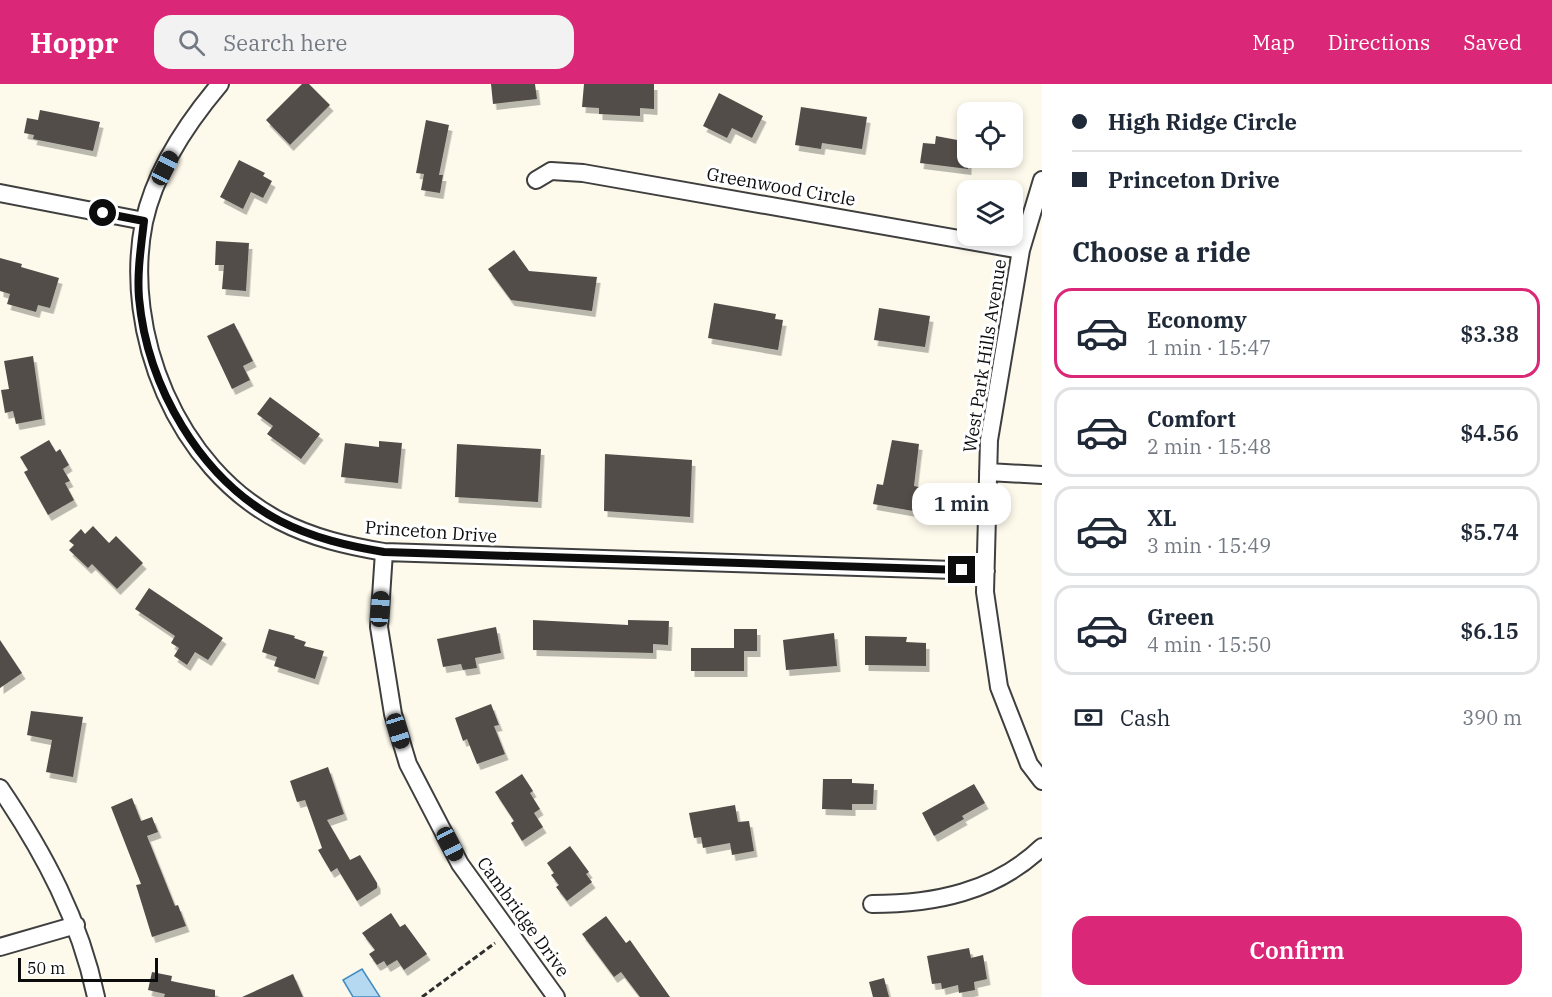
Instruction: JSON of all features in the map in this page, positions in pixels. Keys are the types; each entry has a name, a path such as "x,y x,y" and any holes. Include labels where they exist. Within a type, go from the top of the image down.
{"street":[{"name":"Princeton Drive","path":"220,84 177,143 154,189 144,221 138,269 144,329 161,385 186,434 231,485 279,520 311,535 384,552 986,571"},
{"name":"Greenwood Circle","path":"536,180 551,171 583,173 1021,250"},
{"name":"West Park Hills Avenue","path":"1042,180 1021,250 989,440 986,571 986,592 999,687 1029,764 1042,782"},
{"path":"0,193 144,221"},
{"path":"988,472 1042,475"},
{"name":"Cambridge Drive","path":"384,552 379,627 393,714 408,764 460,864 556,997"},
{"path":"0,788 35,840 76,925 96,997"},
{"path":"872,904 914,904 956,895 995,881 1042,847"},
{"path":"0,946 76,925"}],"path":[{"path":"422,997 501,938"}],"water":[{"path":"362,969 380,997 353,997 343,980"}],"building":[{"path":"302,84 309,84 330,105 290,145 266,120"},
{"path":"491,84 535,84 537,99 493,104"},
{"path":"584,84 654,84 654,109 640,108 640,116 599,114 599,108 582,107"},
{"path":"719,93 763,116 752,138 732,128 727,138 703,126"},
{"path":"801,107 867,117 862,149 822,143 821,149 795,145"},
{"path":"40,110 100,122 93,151 33,139 34,135 24,133 27,118 38,120"},
{"path":"426,120 449,125 439,175 443,175 440,193 421,190 424,174 416,173"},
{"path":"936,136 957,140 957,168 920,163 923,143 935,144"},
{"path":"239,160 265,173 263,176 272,181 263,198 251,192 243,209 220,197"},
{"path":"216,241 249,243 246,291 222,289 224,265 215,265"},
{"path":"514,250 529,271 597,277 592,311 511,300 488,269"},
{"path":"0,258 59,278 50,308 38,305 36,312 7,304 10,294 0,291"},
{"path":"714,303 776,314 775,319 783,320 778,350 708,338"},
{"path":"879,308 930,316 925,347 874,340"},
{"path":"234,323 253,361 243,366 250,380 232,389 207,336"},
{"path":"33,356 42,419 16,424 13,411 5,413 1,390 9,389 4,361"},
{"path":"270,397 320,434 301,459 267,434 273,426 257,414"},
{"path":"49,440 56,452 60,449 69,465 63,469 70,481 65,483 74,500 48,515 24,472 28,470 20,457"},
{"path":"892,440 919,444 914,486 924,488 919,512 873,504 877,484 883,485"},
{"path":"379,441 402,443 398,483 341,477 345,443 379,447"},
{"path":"457,444 541,449 538,502 455,497"},
{"path":"605,454 692,460 690,517 604,511"},
{"path":"93,526 109,543 116,536 143,563 117,589 92,564 88,568 69,550 74,545 69,541 81,529 85,534"},
{"path":"149,588 223,638 208,660 195,652 187,665 174,656 179,648 171,643 175,636 135,609"},
{"path":"533,620 628,625 628,620 669,621 668,645 653,644 653,653 533,650"},
{"path":"496,627 501,653 475,658 477,668 463,670 461,664 443,667 437,639"},
{"path":"269,629 295,636 294,638 306,642 304,646 324,651 315,679 274,666 277,657 262,652"},
{"path":"734,629 757,629 757,651 744,651 744,671 691,671 691,648 734,648"},
{"path":"834,633 837,666 786,670 783,640"},
{"path":"865,636 907,637 906,642 926,643 926,666 865,665"},
{"path":"0,640 22,673 0,688"},
{"path":"491,704 499,725 494,726 505,754 477,764 467,739 463,741 455,718"},
{"path":"31,711 83,717 73,777 46,772 52,740 27,735"},
{"path":"328,767 344,814 327,820 350,860 360,855 377,883 377,888 357,901 337,868 331,872 318,850 322,848 305,800 297,802 290,781"},
{"path":"522,774 533,791 530,793 540,809 534,813 543,827 522,841 511,823 514,821 495,792"},
{"path":"823,779 852,779 852,783 874,784 873,804 852,804 852,810 822,809"},
{"path":"974,784 985,803 962,816 964,819 934,836 922,813"},
{"path":"132,798 141,821 152,817 158,832 147,836 175,906 178,905 186,926 152,937 136,885 141,884 111,807"},
{"path":"735,805 738,822 749,821 754,851 732,855 730,843 703,848 701,837 694,838 689,813"},
{"path":"570,846 589,872 586,874 592,882 567,901 556,887 559,885 551,875 554,873 547,863"},
{"path":"391,913 400,927 405,924 427,954 404,970 397,960 387,966 384,961 377,965 369,954 375,950 362,933"},
{"path":"606,916 626,943 630,940 670,997 640,997 621,972 614,977 582,934"},
{"path":"969,948 971,958 983,955 987,979 974,982 975,990 959,993 958,985 942,989 941,983 932,984 927,956"},
{"path":"152,972 172,976 171,981 215,990 215,997 164,997 165,994 148,990"},
{"path":"293,974 303,997 242,997"},
{"path":"884,978 889,997 873,997 869,982"}],"route":[{"path":"103,213 144,221 138,269 139,299 144,329 161,385 186,434 231,485 259,508 311,535 349,546 384,552 962,570"}]}
